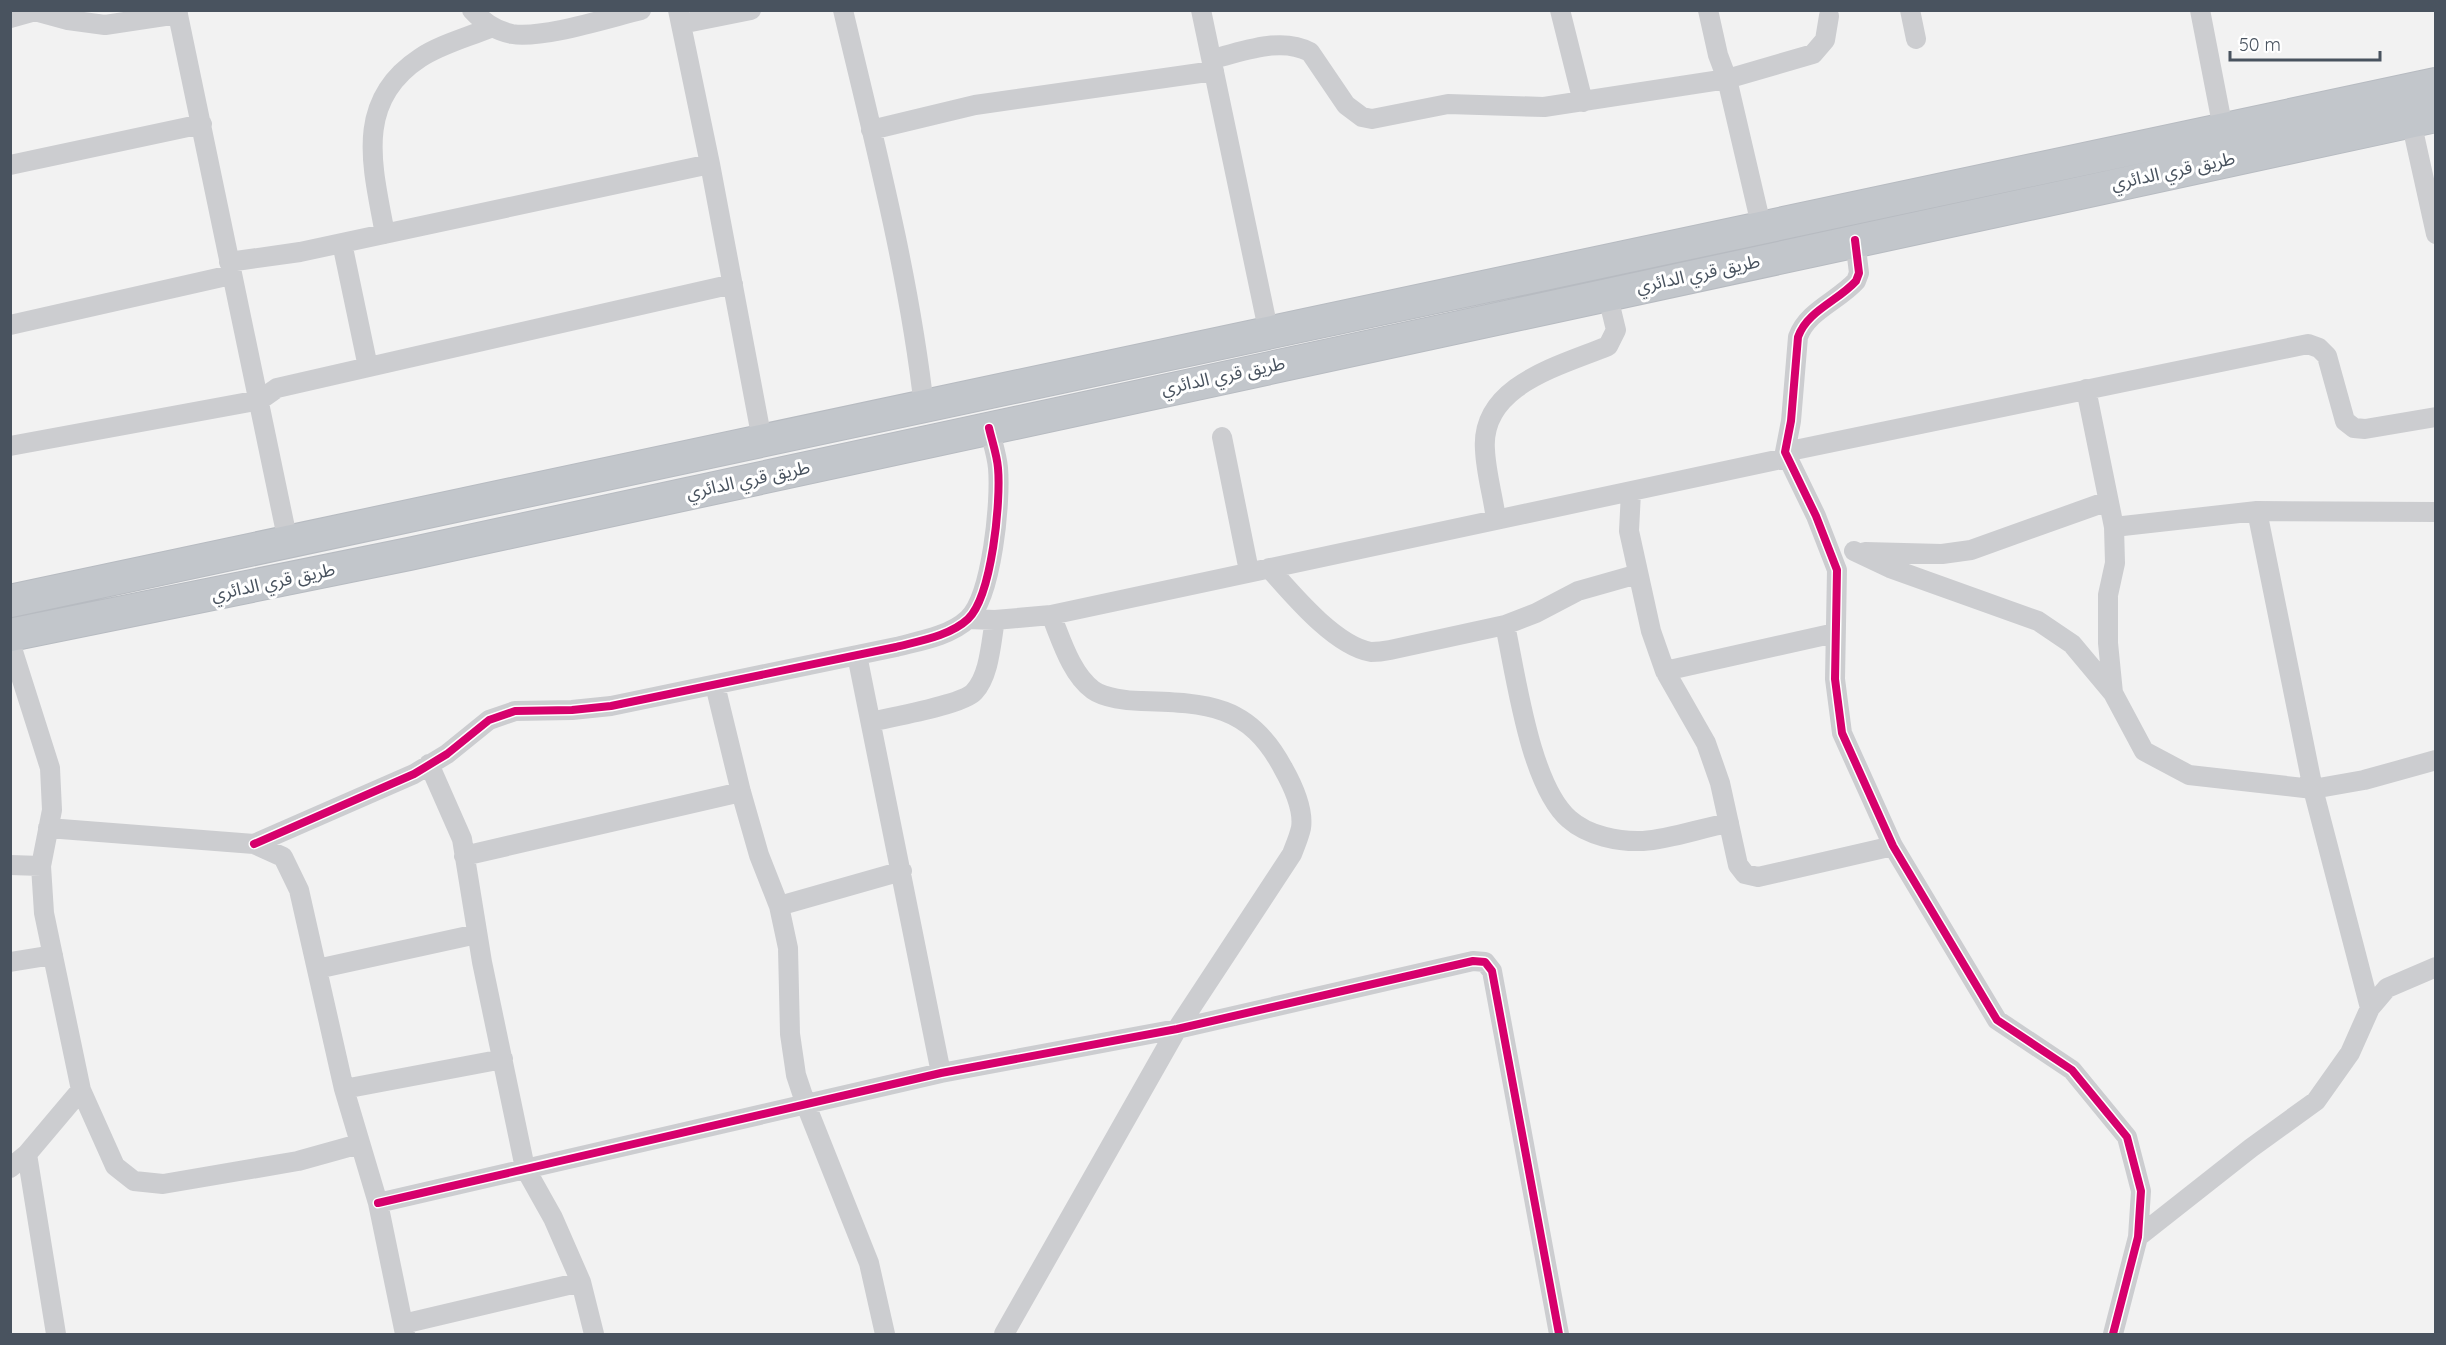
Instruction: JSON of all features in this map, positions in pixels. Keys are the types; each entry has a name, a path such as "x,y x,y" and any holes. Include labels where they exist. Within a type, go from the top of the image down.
{"highway":[{"name":"طريق قري الدائري","path":"10,635 409,554 1855,240 2226,144 2436,84"},
{"name":"طريق قري الدائري","path":"10,601 1762,229 2226,144 2424,118"},
{"path":"401,518 409,554"}],"street":[{"path":"472,10 492,27 511,34 530,35 641,10"},
{"path":"751,10 679,17 710,164 762,440"},
{"path":"843,10 917,349 924,407"},
{"path":"1201,10 1269,334"},
{"path":"1560,10 1583,102"},
{"path":"1708,10 1718,55 1727,79 1762,229"},
{"path":"1910,10 1916,39"},
{"path":"2200,10 2226,144"},
{"path":"10,18 35,11 68,20 105,25 178,12 288,542"},
{"path":"871,130 975,105 1213,65 1283,44 1303,48 1310,52 1353,112 1372,119 1448,104 1485,103 1514,108 1583,102 1727,79 1805,59 1813,54 1825,40 1829,16"},
{"path":"385,234 370,154 374,121 385,92 400,73 422,56 492,27"},
{"path":"2424,118 2436,234"},
{"path":"10,165 202,124"},
{"path":"10,325 342,243 710,164"},
{"path":"1855,240 1859,273 1856,281 1814,314 1801,329 1798,337 1791,421 1785,455 1830,548 1837,570 1835,633 1837,711 1842,733 1893,846 1997,1020 2072,1070 2127,1137 2141,1191 2138,1237 2113,1335"},
{"path":"342,243 368,367"},
{"path":"10,446 260,400 277,388 733,284"},
{"path":"1496,519 1485,450 1488,418 1494,408 1511,393 1540,373 1608,346 1616,330 1607,293"},
{"path":"968,619 995,620 1051,615 1249,571 1631,492 1785,455 2086,389 2308,344 2319,348 2326,356 2345,421 2354,428 2365,429 2436,417"},
{"path":"2086,389 2114,527 2115,563 2108,595 2108,643 2113,693"},
{"path":"254,844 414,774 447,754 489,720 515,711 572,710 611,706 938,636 968,619 978,606 993,552 998,468 989,428"},
{"path":"1222,437 1249,571"},
{"path":"1631,492 1629,531 1651,631 1665,671 1706,743 1720,783 1738,865 1745,874 1758,877 1893,846"},
{"path":"1830,548 1942,554 1971,550 2108,501"},
{"path":"2114,527 2257,511 2436,512"},
{"path":"2257,511 2313,789 2370,1008"},
{"path":"1854,551 1890,568 2038,621 2072,644 2113,693 2144,752 2189,775 2313,789 2364,780 2436,760"},
{"path":"1269,568 1302,604 1338,635 1371,652 1505,625 1536,613 1578,591 1638,574"},
{"path":"1004,1335 1177,1029 1292,854 1301,826 1294,788 1276,754 1252,726 1221,707 1178,702 1128,701 1094,691 1074,667 1051,615"},
{"path":"871,722 948,704 974,693 983,675 995,620"},
{"path":"1505,625 1533,753 1548,789 1569,819 1598,836 1643,841 1729,823"},
{"path":"1665,671 1835,633"},
{"path":"10,642 50,768 52,810 41,866 44,913 81,1090 115,1166 134,1181 163,1184 298,1161 359,1144"},
{"path":"857,655 941,1073"},
{"path":"715,685 741,792 759,855 779,906 788,948 790,1034 796,1075 868,1263 885,1335"},
{"path":"429,764 462,839 477,934 525,1168 553,1218 581,1282 594,1335"},
{"path":"464,856 741,792"},
{"path":"48,828 254,844 283,857 299,890 344,1089 378,1203 404,1329 581,1282"},
{"path":"10,865 41,866"},
{"path":"779,906 902,871"},
{"path":"317,969 477,934"},
{"path":"10,962 53,955"},
{"path":"378,1203 941,1073 1177,1029 1473,961 1485,962 1492,971 1558,1335"},
{"path":"2138,1237 2251,1148 2316,1101 2350,1053 2370,1008 2387,988 2436,967"},
{"path":"344,1089 503,1059"},
{"path":"10,1168 27,1154 81,1090"},
{"path":"27,1154 56,1335"}],"cycle path":[{"path":"1855,240 1859,273 1856,281 1808,320 1798,337 1791,421 1785,452 1816,516 1837,570 1835,679 1842,733 1893,846 1997,1020 2072,1070 2127,1137 2141,1191 2138,1237 2113,1334"},
{"path":"254,844 414,774 447,754 489,720 515,711 572,710 611,706 896,647 934,637 961,625 976,607 983,590 993,547 999,483 997,458 989,428"},
{"path":"378,1203 941,1073 1177,1029 1473,961 1485,962 1492,971 1559,1334"}]}
